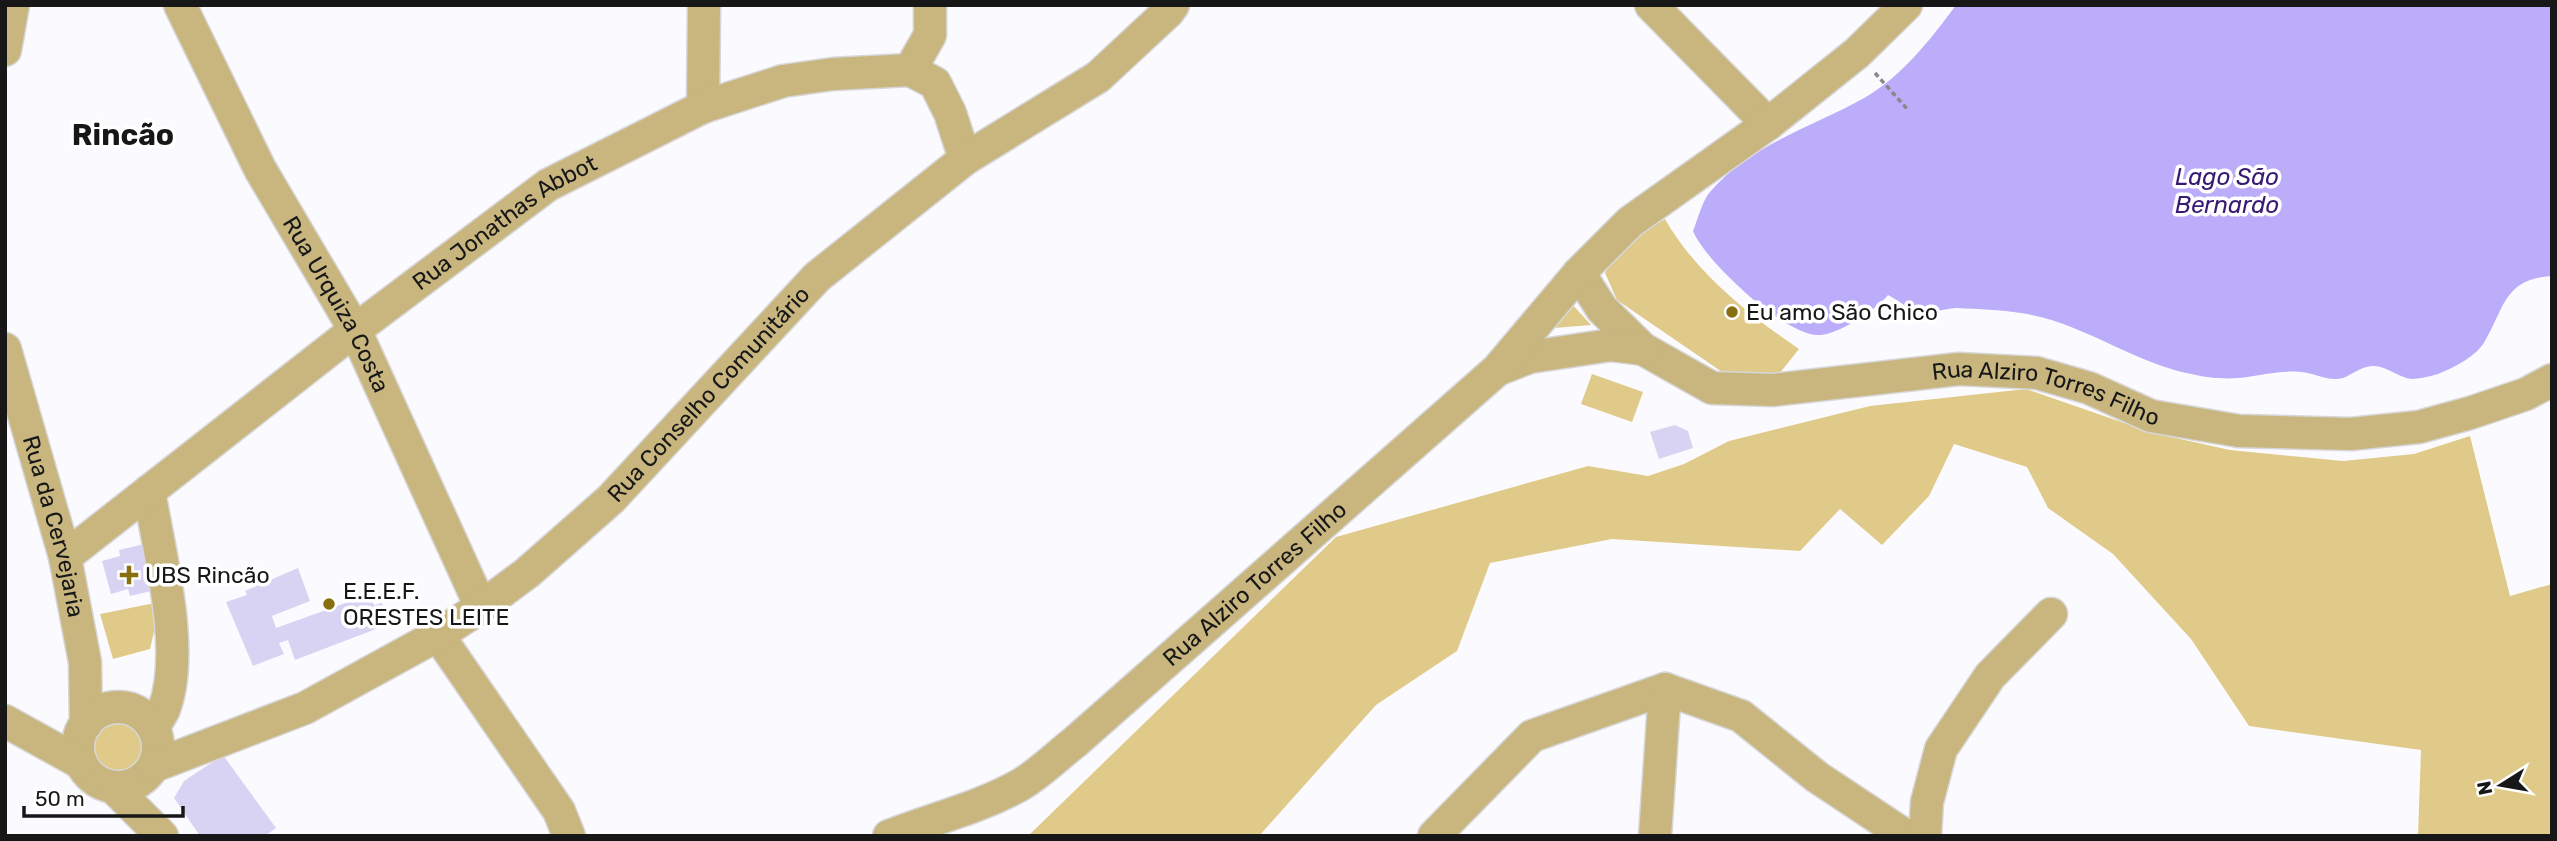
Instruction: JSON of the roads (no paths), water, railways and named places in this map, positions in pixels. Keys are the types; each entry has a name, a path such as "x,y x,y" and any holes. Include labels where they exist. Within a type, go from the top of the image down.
{"street":[{"path":"5,50 13,5"},
{"name":"Rua Urquiza Costa","path":"180,5 260,169 355,330 481,607"},
{"path":"703,107 704,5"},
{"path":"930,5 930,35 910,70 935,83 950,113 965,159"},
{"path":"1651,5 1768,124"},
{"name":"Rua Alziro Torres Filho","path":"889,836 942,815 975,806 1021,784 1075,742 1497,370 1578,273 1630,222 1768,124 1857,53 1906,5"},
{"name":"Rua Conselho Comunitário","path":"153,751 218,743 305,708 438,635 481,607 527,573 611,499 817,277 965,159 1098,77 1169,8"},
{"name":"Rua Jonathas Abbot","path":"65,557 355,330 548,185 703,107 783,81 833,74 910,70"},
{"name":"Rua Alziro Torres Filho","path":"1578,273 1602,309 1643,349 1712,388 1773,390 1959,369 2036,373 2089,388 2151,416 2239,431 2351,434 2419,427 2526,394 2552,380"},
{"path":"1497,370 1530,357 1611,345 1643,349"},
{"name":"Rua da Cervejaria","path":"5,349 65,557 85,662 85,726"},
{"path":"113,787 134,783 153,751 170,677 173,645 149,491"},
{"path":"1925,836 1927,802 1941,749 1990,676 2051,614"},
{"path":"438,635 559,811 569,836"},
{"path":"85,662 128,708 142,716 153,751 163,836"},
{"path":"1655,836 1665,688"},
{"path":"1434,836 1532,736 1665,688 1741,716 1817,777 1854,799 1906,836"},
{"path":"81,763 78,745 85,726 102,710 128,708"},
{"path":"11,725 81,763 99,782 113,787 163,836"},
{"path":"11,725 85,726"}],"water":[{"name":"Lago São Bernardo","path":"1956,5 2552,5 2552,276 2536,278 2515,289 2502,306 2485,341 2471,356 2438,374 2415,379 2383,367 2372,366 2337,379 2293,372 2238,378 2206,377 2151,362 2044,318 2013,312 1957,308 1921,312 1908,308 1888,295 1856,321 1827,334 1805,332 1787,324 1729,278 1701,244 1693,231 1705,200 1726,175 1744,161 1866,97 1892,78 1916,56"}],"place":[{"name":"Eu amo São Chico","path":"1732,312"},
{"name":"UBS Rincão","path":"129,575"},
{"name":"E.E.E.F. ORESTES LEITE","path":"329,604"}],"district":[{"name":"Rincão","path":"123,135"}]}
